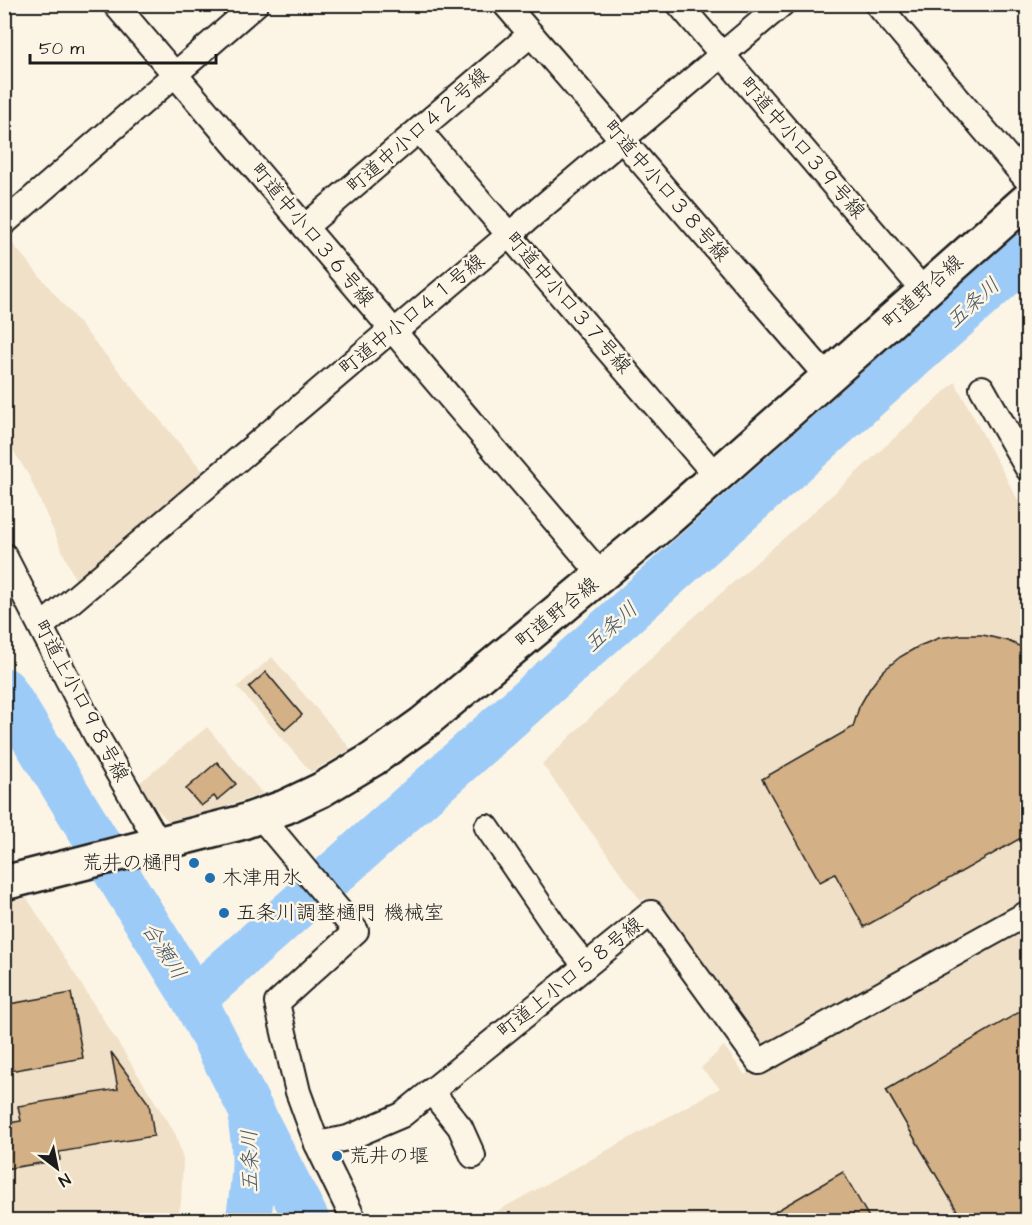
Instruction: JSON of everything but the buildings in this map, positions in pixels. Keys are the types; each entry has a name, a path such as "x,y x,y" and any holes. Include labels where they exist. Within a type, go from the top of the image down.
{"street":[{"name":"町道中小口３６号線","path":"115,4 602,576"},
{"path":"4,223 256,4"},
{"name":"町道中小口３８号線","path":"505,4 828,378"},
{"name":"町道中小口３９号線","path":"679,4 924,291"},
{"name":"町道中小口４１号線","path":"42,626 392,329 400,327 782,4"},
{"path":"877,4 1028,181"},
{"name":"町道中小口４２号線","path":"305,227 531,34"},
{"name":"町道中小口３７号線","path":"419,129 717,477"},
{"name":"町道野合線","path":"4,883 158,845 260,816 321,790 390,748 602,576 717,477 1028,199"},
{"path":"981,388 1028,469"},
{"name":"町道上小口９８号線","path":"4,555 96,735 158,845"},
{"path":"260,816 356,931 277,1003 298,1092 316,1144 354,1221"},
{"path":"488,827 555,927 585,965"},
{"name":"町道上小口５８号線","path":"316,1144 348,1138 402,1115 651,913 759,1062 1028,913"},
{"path":"431,1091 460,1127 473,1156"}],"shaded area":[{"path":"7,237 206,475 78,586 29,476 5,437 4,239"},
{"path":"955,382 1027,517 1027,911 762,1057 646,898 641,901 542,764 686,624 818,508"},
{"path":"272,657 351,749 311,772 237,687"},
{"path":"207,727 263,794 214,810 168,821 136,786"},
{"path":"27,898 176,1135 183,1160 181,1203 177,1220 5,1220 4,903"},
{"path":"1027,920 1027,1220 481,1220 720,1088 701,1068 724,1046 745,1075"}],"waterway":[{"name":"五条川","path":"194,999 1028,254"},
{"name":"合瀬川","path":"4,690 194,999 307,1220"},
{"name":"五条川","path":"248,1220 254,1161 251,1125"}],"place":[{"name":"荒井の樋門","path":"194,863"},
{"name":"木津用水","path":"210,878"},
{"name":"五条川調整樋門 機械室","path":"224,913"},
{"name":"荒井の堰","path":"337,1156"}]}
